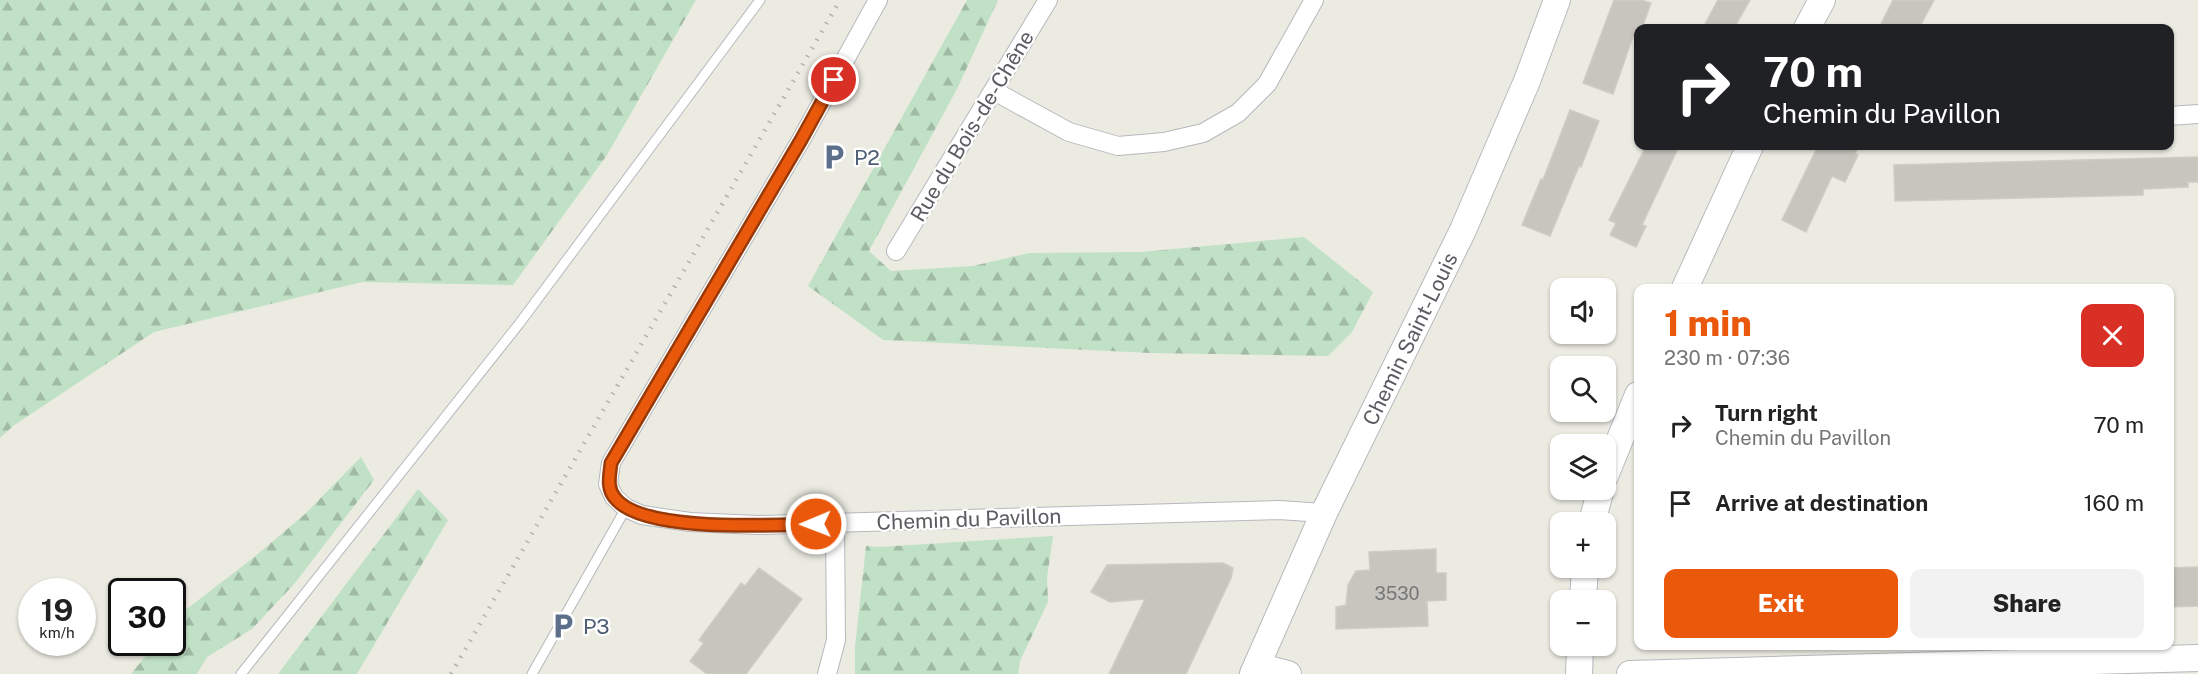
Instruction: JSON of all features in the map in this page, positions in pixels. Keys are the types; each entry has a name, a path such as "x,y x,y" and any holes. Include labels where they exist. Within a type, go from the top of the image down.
{"street":[{"path":"626,508 614,497 608,484 611,463 801,140 878,0"},
{"name":"Rue du Bois-de-Chêne","path":"896,251 1048,0"},
{"path":"994,92 1069,132 1118,147 1164,142 1203,133 1238,112 1268,84 1314,0"},
{"name":"Chemin Saint-Louis","path":"1255,670 1324,513 1463,230 1527,81 1557,0"},
{"path":"1809,24 1822,0"},
{"path":"2174,116 2198,114"},
{"path":"1687,284 1748,150"},
{"path":"1616,449 1634,405"},
{"name":"Chemin du Pavillon","path":"626,508 642,515 690,522 758,525 1280,510 1324,513"},
{"path":"827,674 836,640 835,523"},
{"path":"1579,674 1580,656"},
{"path":"1630,674 2198,658"},
{"path":"1255,670 1288,674"}],"lane":[{"path":"241,674 519,324 760,0"},
{"path":"532,674 626,508"}],"green space":[{"path":"0,0 696,0 607,155 513,285 362,282 154,332 13,426 0,438"},
{"path":"967,0 998,0 958,87 869,251 891,271 973,266 1029,253 1141,252 1304,237 1373,292 1352,332 1328,356 1150,353 883,340 808,286"},
{"path":"361,457 374,480 295,583 252,629 207,657 197,674 131,674 146,656 186,656 186,610 305,514"},
{"path":"418,489 448,520 357,674 278,674"},
{"path":"1053,536 1047,578 1048,602 1020,661 1018,674 855,674 855,647 866,546"}],"building":[{"path":"1614,0 1641,0 1651,3 1643,24 1634,24 1634,34 1613,94 1583,83"},
{"path":"1718,0 1750,0 1736,24 1705,24"},
{"path":"1893,0 1934,0 1921,24 1881,24"},
{"path":"1570,110 1599,121 1550,236 1522,225 1541,179 1543,180"},
{"path":"1644,150 1677,150 1642,225 1646,226 1636,247 1610,235 1616,223 1609,220"},
{"path":"1816,150 1857,150 1855,153 1858,155 1845,182 1832,176 1806,232 1782,220"},
{"path":"2198,157 2198,182 2188,182 2188,187 2143,189 2143,195 1895,201 1894,165"},
{"path":"1436,549 1436,573 1446,573 1446,600 1427,601 1428,626 1336,629 1336,607 1346,605 1348,585 1356,571 1370,570 1369,552"},
{"path":"1223,563 1233,568 1231,578 1186,674 1109,674 1145,599 1110,602 1091,592 1107,565"},
{"path":"2198,567 2198,606 2174,607 2174,568"},
{"path":"759,568 802,599 746,674 707,674 690,661 704,643 699,640 741,583 745,586"}],"railway":[{"path":"451,674 840,0"}],"place":[{"name":"P2","path":"834,157"},
{"name":"P3","path":"563,626"}],"route":[{"path":"816,524 758,525 665,520 642,515 626,508 614,497 608,484 611,463 834,80"}]}
